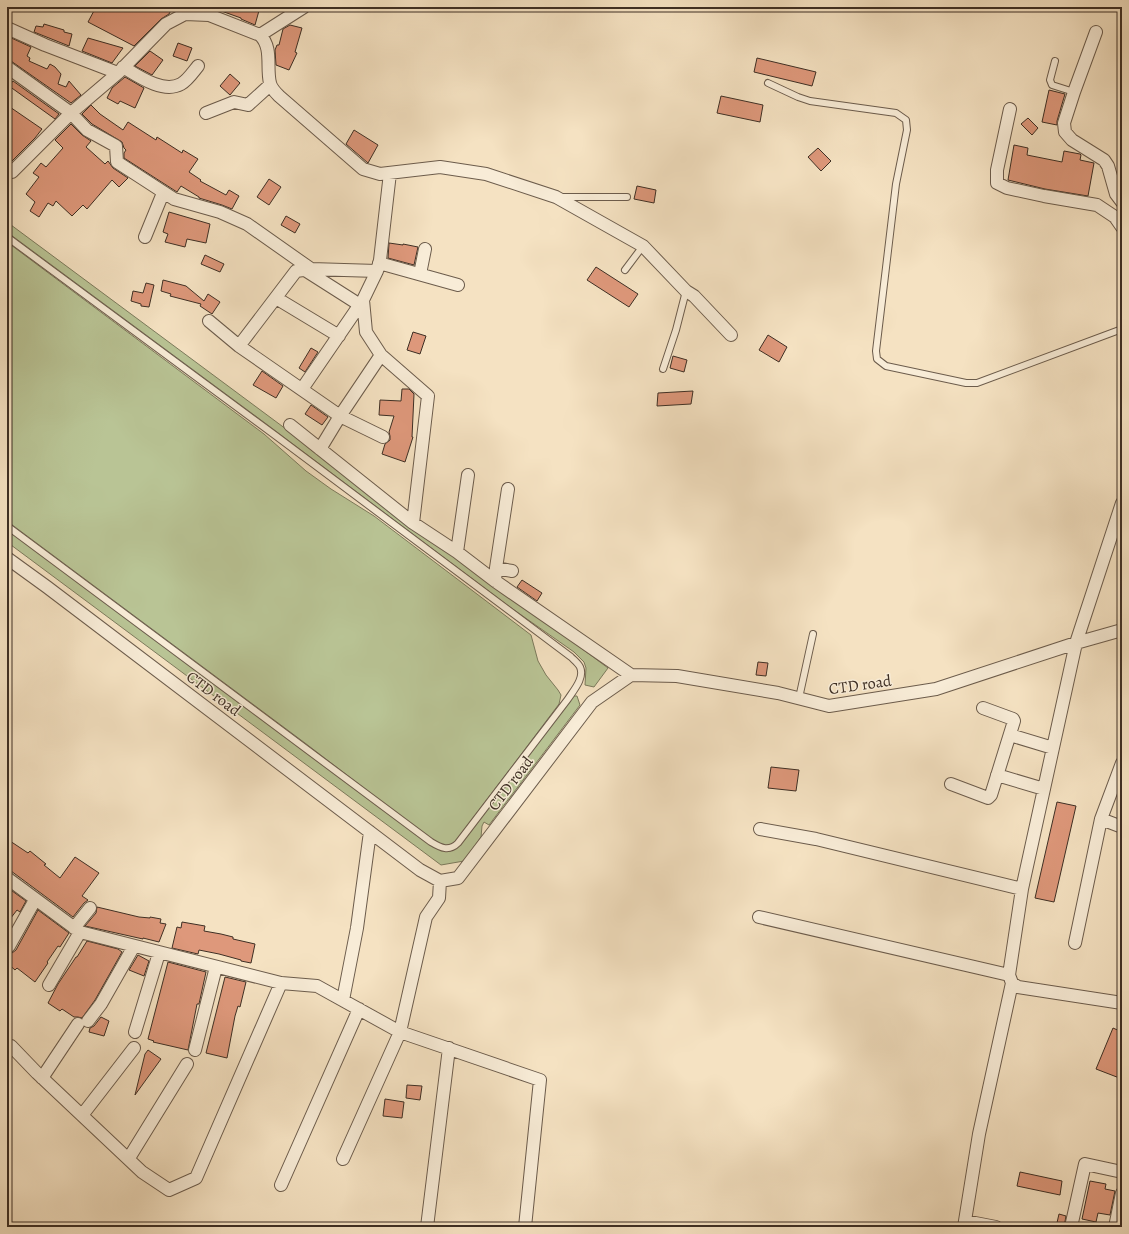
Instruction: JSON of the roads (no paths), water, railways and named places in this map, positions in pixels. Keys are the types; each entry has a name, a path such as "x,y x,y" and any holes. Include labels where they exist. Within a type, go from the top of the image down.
{"street":[{"path":"262,37 271,27 304,7"},
{"path":"12,172 71,113 121,70 166,24 185,14 209,16 262,37 269,56 270,84 279,96 363,169 380,174 440,167 486,174 556,197 643,246 731,335"},
{"path":"7,28 45,45 121,70 152,84 166,87 179,85 186,81 198,66"},
{"path":"1096,32 1064,123 1065,132 1072,140 1104,160 1108,166 1116,194 1122,202"},
{"path":"7,67 71,113 87,130 116,146 117,162 163,193 174,199 220,212 247,224 308,269 362,302"},
{"path":"206,113 234,102 248,105 270,84"},
{"path":"1010,109 997,170 997,183 1007,188 1097,205 1115,217 1122,227"},
{"path":"302,389 362,302 378,267 390,173"},
{"path":"145,237 163,193"},
{"path":"420,274 425,248"},
{"path":"239,346 296,271 308,269 378,267 420,274 458,285"},
{"path":"276,298 339,336"},
{"path":"362,302 366,332 381,355 428,396 413,522"},
{"path":"209,321 239,346 340,416 383,437"},
{"path":"320,449 381,355"},
{"path":"290,425 413,522 631,675"},
{"path":"457,552 468,475"},
{"path":"495,581 508,489"},
{"path":"996,1227 965,1224 979,1134 1010,979 1022,890 1076,643 1122,503"},
{"name":"CTD road","path":"7,558 420,870 440,881 458,878 592,702 631,675 677,676 778,693 829,706 936,689 1076,643 1122,630"},
{"path":"496,568 512,571"},
{"path":"951,784 988,798 991,795 1014,721 983,708"},
{"path":"1010,735 1053,748"},
{"path":"1075,943 1101,819 1122,763"},
{"path":"997,775 1044,790"},
{"path":"1101,819 1122,827"},
{"path":"760,829 816,840 1022,890"},
{"path":"343,1000 357,928 370,832"},
{"path":"7,878 77,930 159,953 281,983 317,986 400,1032 540,1080 525,1227"},
{"path":"343,1158 400,1032 426,917 439,898 440,881"},
{"path":"9,946 35,900"},
{"path":"49,984 90,908"},
{"path":"759,917 1010,979 1018,987 1122,1003"},
{"path":"42,1078 83,1023 101,1004 134,946"},
{"path":"135,1032 159,953"},
{"path":"195,1050 216,967"},
{"path":"11,1046 42,1078 129,1158 142,1172 169,1190 196,1178 281,983"},
{"path":"281,1185 359,1009"},
{"path":"82,1114 134,1048"},
{"path":"427,1227 449,1048"},
{"path":"129,1158 187,1064"},
{"path":"1071,1227 1085,1164 1122,1172"},
{"path":"1115,1227 1120,1215 1122,1193"}],"lane":[{"path":"1055,61 1050,80 1052,85 1074,92"},
{"path":"768,84 810,101 896,113 906,120 907,130 896,184 876,351 877,359 886,366 955,381 977,383 1122,329"},
{"path":"556,197 627,197"},
{"path":"7,236 571,657 579,664 581,668 578,689 458,843 449,849 443,848 431,842 7,526"},
{"path":"626,270 643,246"},
{"path":"663,369 676,330 686,291"},
{"path":"799,698 813,634"}]}
